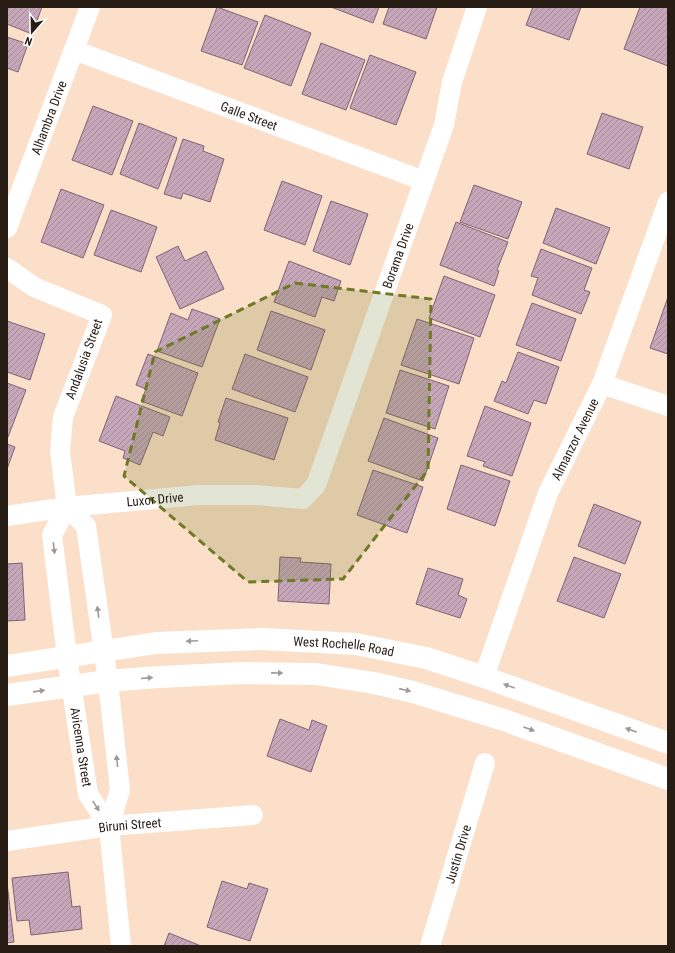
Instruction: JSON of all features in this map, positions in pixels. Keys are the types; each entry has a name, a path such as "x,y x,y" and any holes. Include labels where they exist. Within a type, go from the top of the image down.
{"street":[{"name":"Alhambra Drive","path":"7,228 90,7"},
{"name":"Borama Drive","path":"303,498 316,485 444,126 452,82 477,7"},
{"name":"Galle Street","path":"74,50 424,181"},
{"name":"Almanzor Avenue","path":"484,677 548,493 602,384 668,202"},
{"name":"Andalusia Street","path":"7,268 34,287 102,315 64,417 60,451 67,507"},
{"path":"602,384 668,406"},
{"name":"Luxor Drive","path":"7,516 67,507 199,495 256,495 303,498"},
{"path":"71,686 52,535 67,507 86,526 108,681"},
{"name":"West Rochelle Road","path":"7,666 156,643 262,639 356,644 426,658 484,677 668,743"},
{"path":"7,695 108,681 159,677 243,673 316,674 374,683 413,692 504,720 668,779"},
{"name":"Avicenna Street","path":"108,681 120,790 109,826 121,946"},
{"name":"Avicenna Street","path":"71,686 88,794 109,826"},
{"name":"Justin Drive","path":"430,946 485,763"},
{"name":"Biruni Street","path":"7,841 109,826 253,815"}],"highlighted area":[{"path":"295,283 431,299 428,470 343,579 248,582 124,476 155,352"}],"building":[{"path":"7,7 42,7 32,34 7,24"},
{"path":"217,7 258,22 242,65 201,51"},
{"path":"331,7 379,7 373,23"},
{"path":"389,7 437,7 426,39 383,24"},
{"path":"533,7 581,7 569,40 526,25"},
{"path":"640,7 668,7 668,66 624,49"},
{"path":"265,15 311,33 291,86 244,68"},
{"path":"7,37 28,44 18,72 7,68"},
{"path":"321,43 365,60 346,110 302,94"},
{"path":"370,55 416,72 396,125 350,108"},
{"path":"93,106 133,121 112,175 72,160"},
{"path":"602,113 643,127 629,169 587,154"},
{"path":"139,123 177,138 158,189 120,174"},
{"path":"183,139 204,146 203,151 224,159 210,202 183,193 181,199 164,194"},
{"path":"282,181 322,196 305,245 264,230"},
{"path":"474,185 522,202 508,239 460,222"},
{"path":"61,189 104,205 83,258 41,242"},
{"path":"331,201 368,214 350,265 313,251"},
{"path":"556,208 610,228 596,264 543,243"},
{"path":"111,210 157,227 141,272 94,255"},
{"path":"456,222 508,242 497,270 499,271 494,286 440,265"},
{"path":"178,246 185,261 206,251 224,289 180,309 156,257"},
{"path":"541,249 592,268 584,290 590,292 581,314 532,295 538,278 531,276"},
{"path":"289,261 341,281 334,301 322,297 315,317 274,302"},
{"path":"444,276 495,295 480,337 429,318"},
{"path":"668,297 668,354 650,348"},
{"path":"532,303 576,319 561,361 516,345"},
{"path":"192,309 220,319 202,367 157,351 171,313 188,320"},
{"path":"271,311 325,330 311,370 257,350"},
{"path":"417,319 474,338 459,384 401,365"},
{"path":"7,321 45,334 30,380 7,372"},
{"path":"518,352 559,367 546,404 534,400 528,414 494,401 502,381 506,383"},
{"path":"148,354 198,373 182,416 141,401 146,389 136,385"},
{"path":"245,354 308,377 295,412 232,389"},
{"path":"400,370 449,386 435,429 386,413"},
{"path":"7,383 26,390 8,437 7,437"},
{"path":"116,396 170,417 163,436 153,432 140,465 123,458 125,451 99,441"},
{"path":"226,398 288,418 274,460 215,440 220,423 218,422"},
{"path":"485,406 531,423 512,476 483,466 485,462 467,456"},
{"path":"384,418 438,438 423,481 368,461"},
{"path":"7,444 15,447 7,469"},
{"path":"461,465 510,481 495,526 447,509"},
{"path":"373,470 423,487 407,533 357,515"},
{"path":"594,504 641,522 625,564 578,546"},
{"path":"280,557 301,558 300,562 331,564 329,604 278,601"},
{"path":"574,557 621,574 604,618 557,601"},
{"path":"22,563 25,620 7,621 7,564"},
{"path":"428,568 463,579 458,595 467,599 460,618 416,604"},
{"path":"280,719 309,730 312,720 327,726 311,772 267,756"},
{"path":"68,872 72,907 80,906 82,929 31,935 29,920 17,921 12,878"},
{"path":"222,881 247,889 249,883 268,889 250,941 207,927"},
{"path":"7,883 14,942 7,943"},
{"path":"169,933 201,946 164,946"}]}
